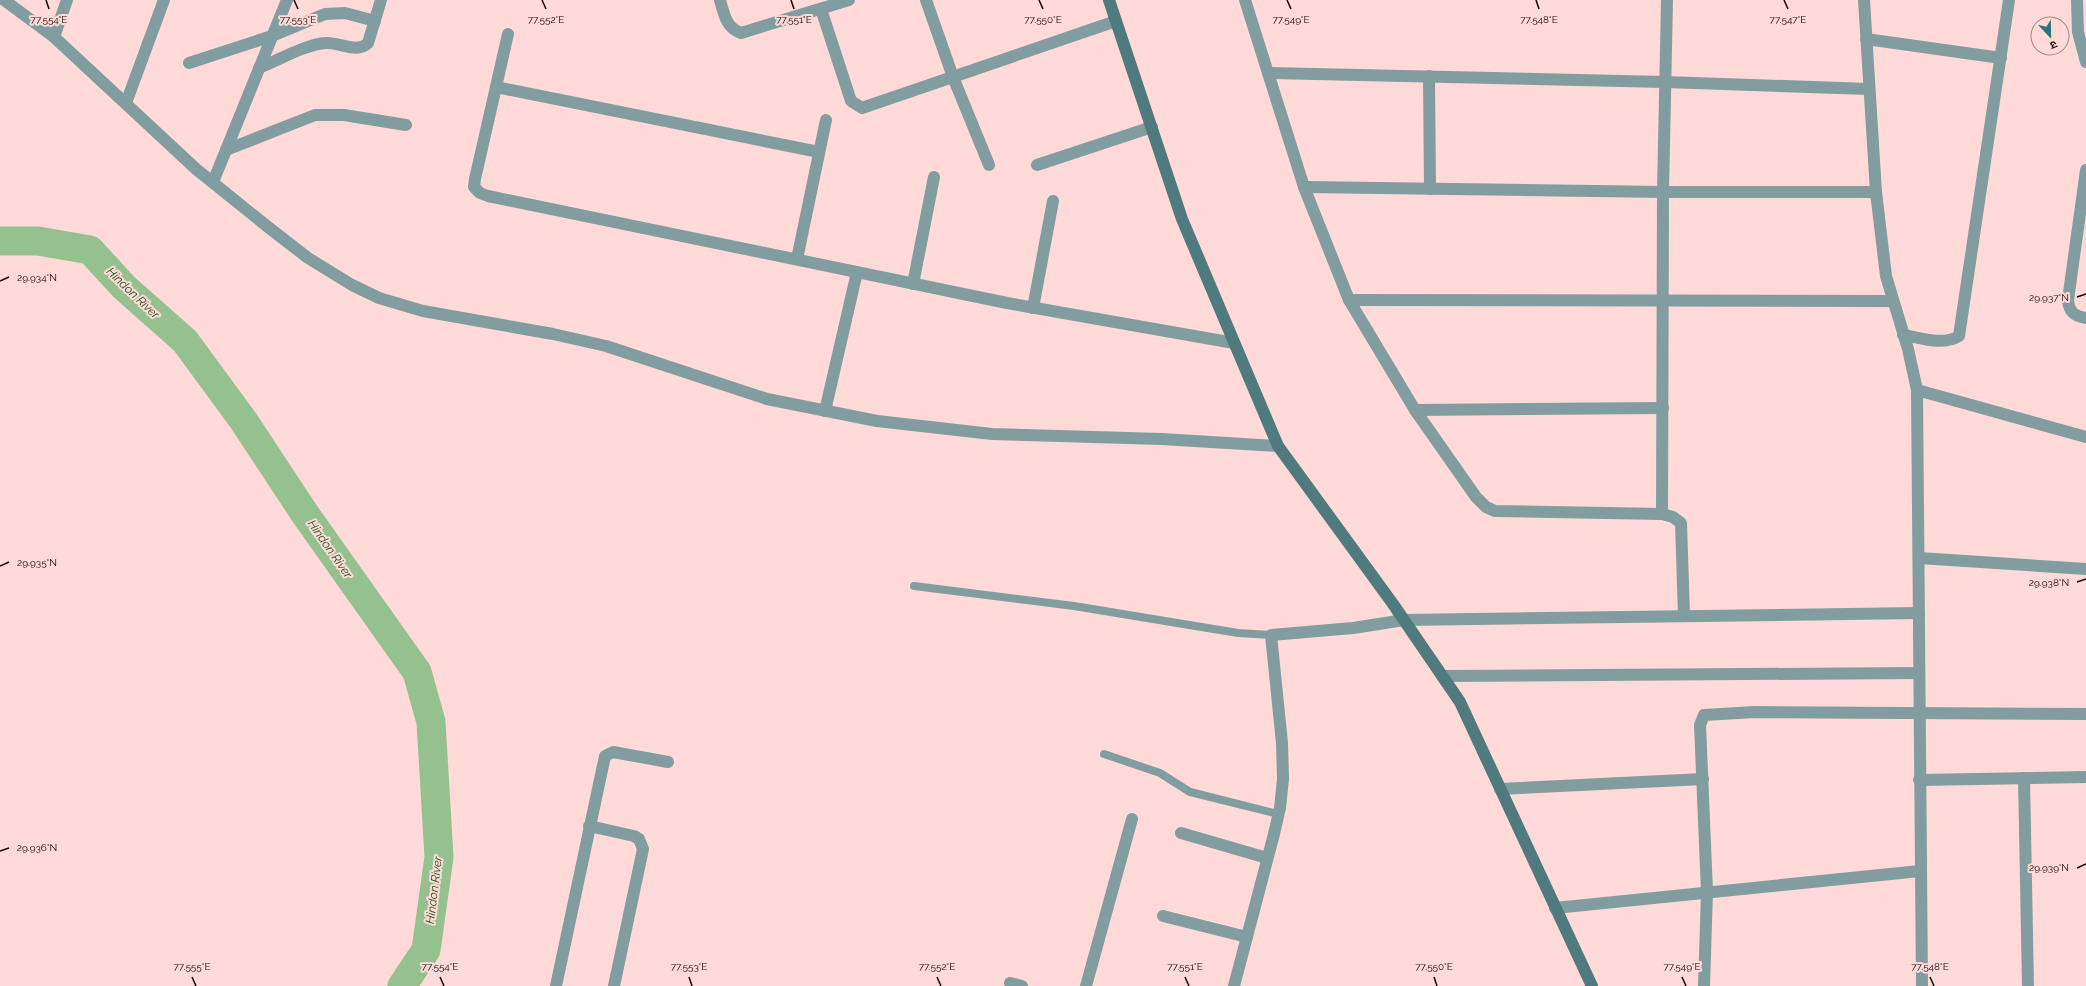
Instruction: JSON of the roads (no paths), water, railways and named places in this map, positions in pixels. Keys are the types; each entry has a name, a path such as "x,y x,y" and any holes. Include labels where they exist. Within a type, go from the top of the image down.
{"street":[{"path":"4,0 54,37 213,182 308,258 352,285 378,298 424,311 552,334 606,346 767,399 878,422 992,434 1162,438 1278,446"},
{"path":"54,37 67,0"},
{"path":"126,103 164,0"},
{"path":"213,182 287,0"},
{"path":"259,68 316,44 328,43 356,48 364,46 368,43 381,0"},
{"path":"720,0 728,24 733,31 741,33 849,0"},
{"path":"926,0 953,77 989,165"},
{"path":"1109,0 1182,219 1278,446 1404,620 1460,702 1592,986"},
{"path":"1245,0 1304,187 1348,300 1415,410 1476,497 1486,507 1495,511 1662,514 1673,516 1680,523 1684,616"},
{"path":"1662,514 1663,192 1667,0"},
{"path":"1864,0 1876,192 1886,276 1917,390 1919,780 1922,986"},
{"path":"1903,335 1941,341 1952,340 1959,336 2009,0"},
{"path":"2077,0 2078,32 2086,62"},
{"path":"821,9 851,101 862,108 1116,21"},
{"path":"189,64 272,36 334,12 345,13 374,21"},
{"path":"508,34 475,179 474,187 480,193 488,196 913,284 1033,308 1234,344"},
{"path":"1866,39 2000,58"},
{"path":"1268,73 1665,82 1869,89"},
{"path":"1429,76 1430,189"},
{"path":"496,87 820,152"},
{"path":"226,150 315,115 344,114 406,125"},
{"path":"796,259 826,120"},
{"path":"1037,164 1152,127"},
{"path":"2086,170 2068,300 2069,310 2075,316 2086,318"},
{"path":"913,284 934,177"},
{"path":"1304,187 1663,192 1876,192"},
{"path":"1033,308 1052,201"},
{"path":"825,411 857,272"},
{"path":"1348,300 1892,301"},
{"path":"1917,390 2086,437"},
{"path":"1415,410 1663,408"},
{"path":"1919,558 2086,570"},
{"path":"1234,986 1278,814 1283,779 1282,743 1271,635 1354,628 1404,620 1919,613"},
{"path":"1442,676 1919,673"},
{"path":"1704,986 1708,892 1700,724 1704,715 1755,712 1919,711 2086,714"},
{"path":"556,986 605,756 613,752 668,762"},
{"path":"1919,780 2086,777"},
{"path":"2024,778 2028,986"},
{"path":"1500,789 1703,779"},
{"path":"1086,986 1132,819"},
{"path":"589,826 634,836 639,839 642,849 614,986"},
{"path":"1181,833 1267,858"},
{"path":"1555,908 1920,871"},
{"path":"1163,916 1247,937"},
{"path":"1010,983 1022,986"}],"lane":[{"path":"914,586 1074,606 1238,633 1271,635"},
{"path":"1104,754 1160,773 1190,792 1278,814"}],"waterway":[{"name":"Hindon River","path":"0,241 38,241 90,250 124,287 185,341 243,420 305,514 417,672 431,722 439,857 426,950 402,986"}]}
